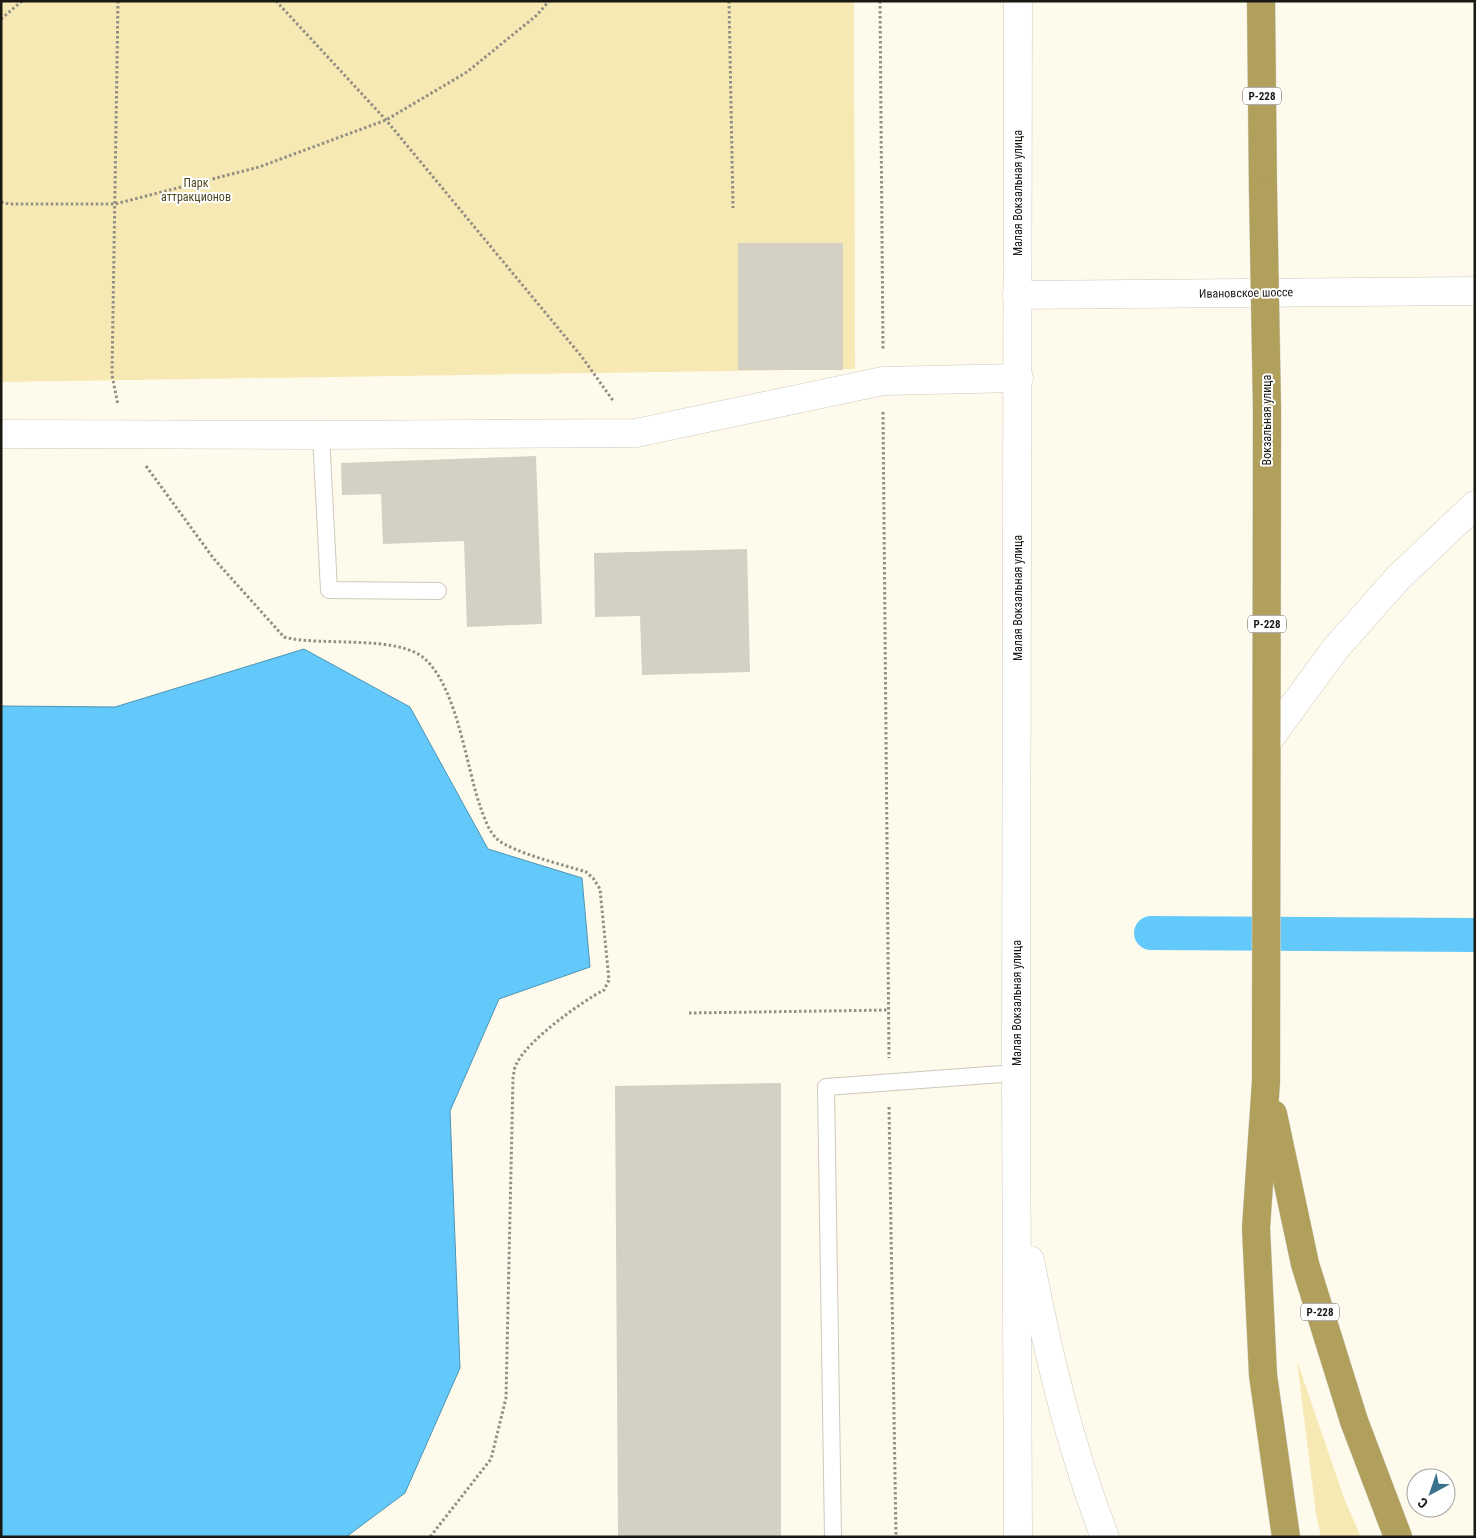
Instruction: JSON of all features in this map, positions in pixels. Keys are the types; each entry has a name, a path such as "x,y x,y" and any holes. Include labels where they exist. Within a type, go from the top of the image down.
{"highway":[{"name":"Вокзальная улица","path":"1261,1 1267,409 1266,1081"},
{"name":"Р-228","path":"1266,1081 1256,1228 1263,1375 1286,1537"},
{"name":"Р-228","path":"1266,1081 1304,1264 1354,1421 1398,1537"}],"main road":[{"name":"Малая Вокзальная улица","path":"1017,1194 1018,1"},
{"name":"Ивановское шоссе","path":"1017,295 1475,291"},
{"path":"1,434 321,435 636,433 883,381 1019,378"},
{"path":"1266,742 1336,648 1398,578 1475,505"},
{"path":"1017,1194 1018,1537"},
{"path":"1017,1194 1048,1355 1085,1486 1106,1537"}],"lane":[{"path":"321,435 329,590 438,591"},
{"path":"833,1537 826,1087 1016,1073"}],"path":[{"path":"1,19 22,1"},
{"path":"118,1 112,375 124,435 214,559 284,637 396,646 424,658 440,678 457,722 485,820 496,839 508,846 586,872 594,878 600,889 608,980 604,990 528,1048 516,1063 512,1078 506,1398 491,1459 430,1537"},
{"path":"276,1 386,120 582,357 636,433"},
{"path":"1,202 9,204 115,204 259,167 386,120 467,72 536,15 549,1"},
{"path":"729,1 733,208"},
{"path":"880,1 888,1010 896,1537"},
{"path":"689,1013 888,1010"}],"green space":[{"name":"Парк аттракционов","path":"1,1 854,1 855,369 1,382"},
{"path":"1297,1361 1344,1498 1361,1537 1321,1537 1316,1513"}],"water":[{"path":"304,649 410,707 488,849 582,878 590,967 499,999 450,1111 460,1368 405,1493 346,1537 1,1537 1,706 115,707"}],"building":[{"path":"738,243 843,243 843,370 738,370"},
{"path":"536,456 542,624 467,627 464,541 383,544 381,494 342,495 341,463"},
{"path":"747,549 750,672 642,675 640,616 595,617 594,553"},
{"path":"781,1083 781,1537 618,1537 615,1086"}],"waterway":[{"path":"1151,933 1475,935"}]}
